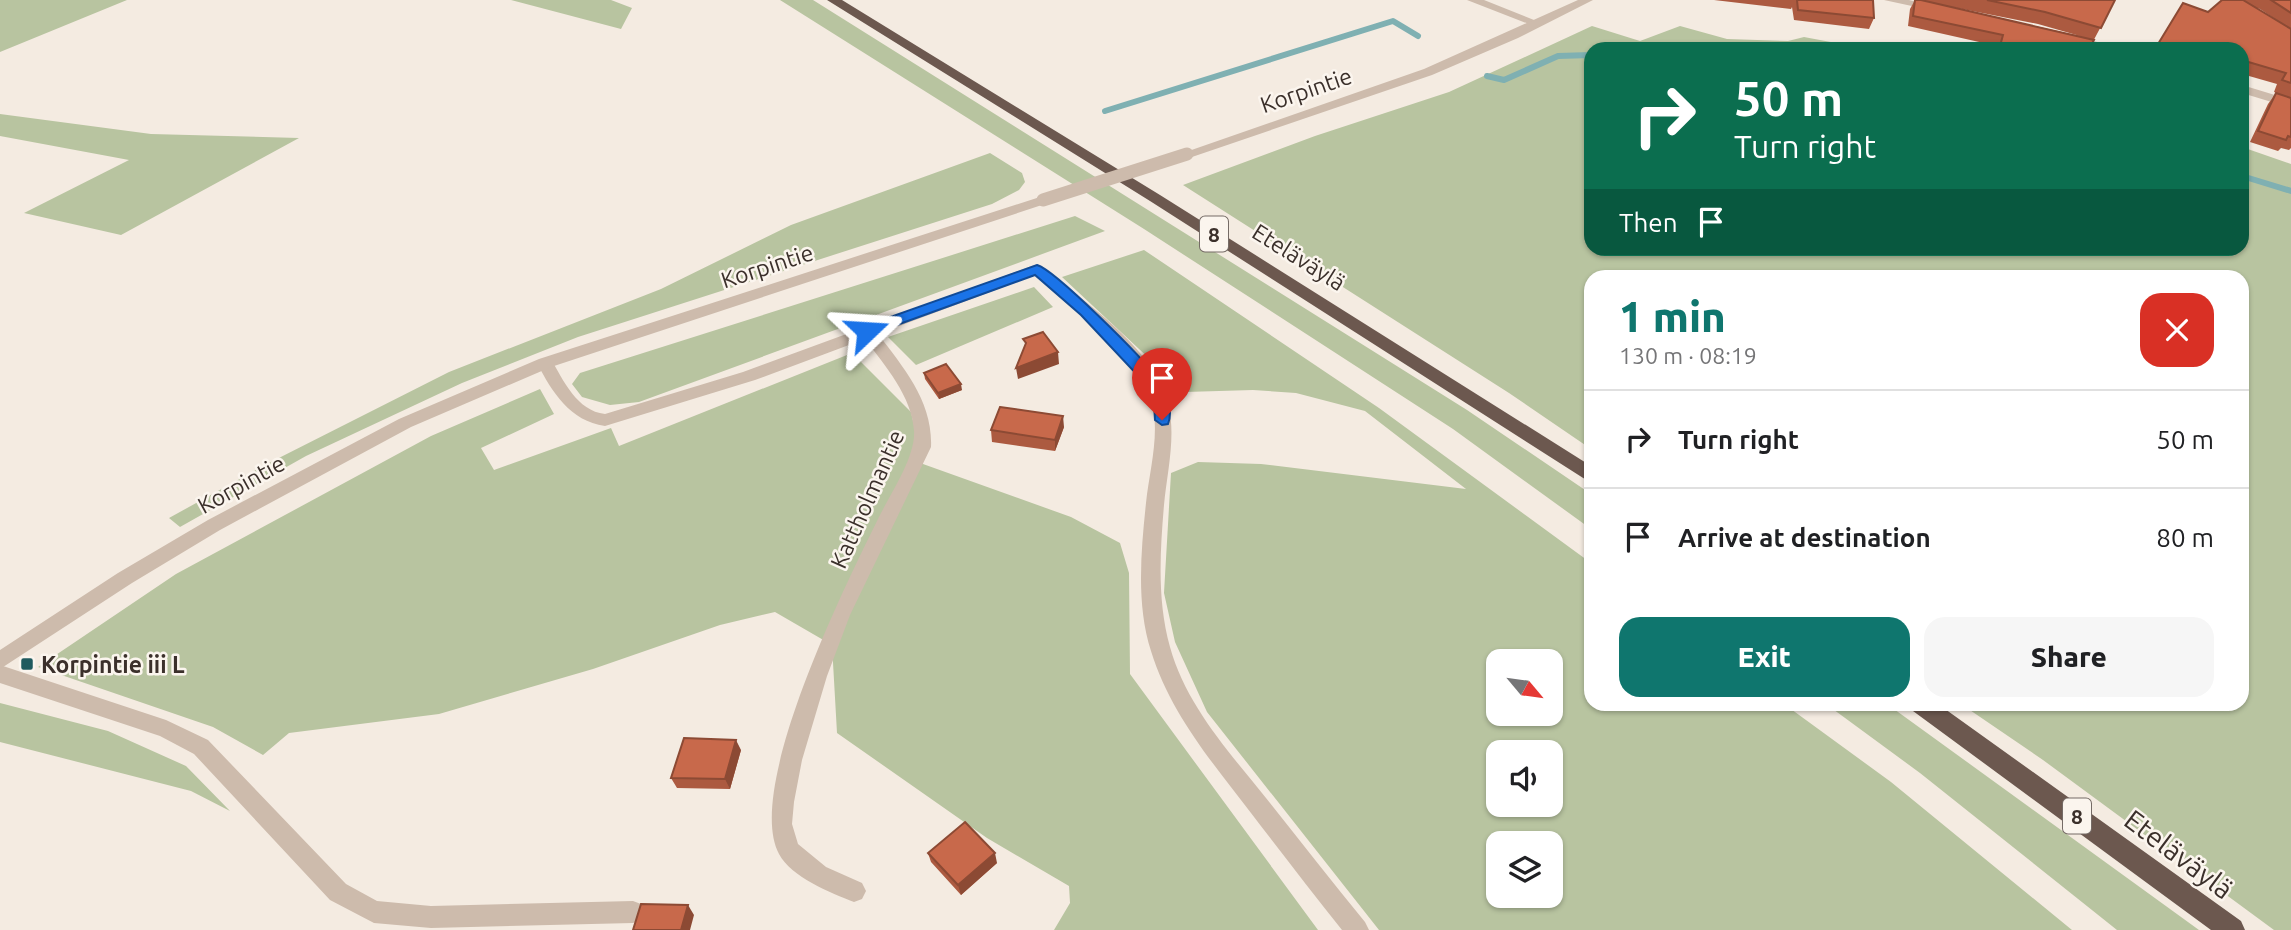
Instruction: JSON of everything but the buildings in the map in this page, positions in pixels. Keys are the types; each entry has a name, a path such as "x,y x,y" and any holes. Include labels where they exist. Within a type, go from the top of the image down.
{"highway":[{"name":"Eteläväylä","path":"833,0 1167,205 1584,472"},
{"name":"Eteläväylä","path":"1931,711 2232,930"}],"street":[{"path":"1473,0 1538,24"},
{"name":"Korpintie","path":"0,661 125,578 291,481 405,423 545,363 1428,72 1587,0"},
{"path":"1890,0 1944,10"},
{"path":"2060,37 2080,42"},
{"path":"2249,91 2291,104"},
{"path":"545,363 552,376 583,414 594,420 605,420 749,376 1037,269 1086,312 1150,380 1162,403 1163,436 1154,506 1151,611 1160,651 1184,703 1222,760 1357,930"},
{"name":"Kattholmantie","path":"854,891 818,875 788,850 781,824 791,760 817,676 840,615 922,447 925,435 920,415 905,385 867,331"},
{"path":"0,674 166,729 201,747 338,892 374,912 432,917 633,912"}],"green space":[{"path":"0,0 127,0 0,52"},
{"path":"511,0 611,0 632,8 621,29"},
{"path":"780,0 813,0 1467,410 1584,489 1584,524 1453,429 1144,229"},
{"path":"1592,26 1640,41 1680,26 1727,39 1788,41 1804,37 1831,42 1584,42 1584,256 2249,256 2249,149 2291,164 2291,930 2274,930 2043,760 1971,711 2249,711 2249,270 1584,270 1584,444 1509,393 1183,185 1315,136 1449,92"},
{"path":"0,114 151,134 299,138 121,235 24,213 129,160 0,136"},
{"path":"990,153 1022,173 1025,182 1019,190 992,204 578,337 462,383 306,456 180,527 169,518 265,465 449,372 661,289 791,225"},
{"path":"1075,216 1105,231 639,402 610,405 582,397 572,384 580,373"},
{"path":"1144,250 1379,408 1584,558 1584,711 1794,711 1891,782 2072,930 1379,930 1207,712 1175,642 1164,593 1171,473 1198,462 1261,464 1466,489 1365,411 1296,393 1253,390 1185,392 1062,277"},
{"path":"1034,287 1053,307 916,365 888,337"},
{"path":"852,353 911,412 923,464 1071,517 1120,543 1129,573 1130,674 1318,930 1054,930 1070,903 1069,886 987,838 837,733 832,645 775,612 720,625 593,669 439,714 289,733 263,755 213,727 38,667 176,574 431,436 540,389 554,414 481,448 494,470 611,428 619,446"},
{"path":"0,703 108,731 186,766 230,811 191,791 0,742"},
{"path":"1836,711 1897,711 2199,930 2117,930 1920,773"}],"waterway":[{"path":"1105,111 1393,21 1418,36"},
{"path":"1487,76 1504,80 1558,56 1584,55"},
{"path":"2249,178 2291,191"}],"place":[{"name":"Korpintie iii L","path":"27,664"}],"route":[{"path":"867,331 1037,269 1086,312 1150,380 1162,403 1162,420"}]}
